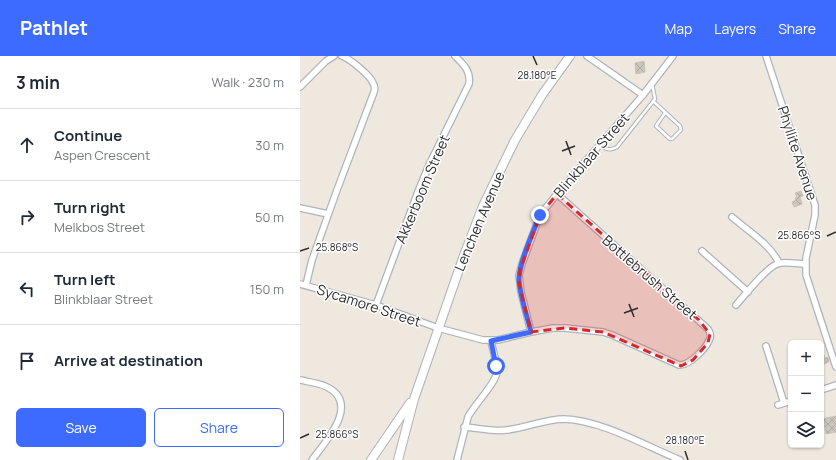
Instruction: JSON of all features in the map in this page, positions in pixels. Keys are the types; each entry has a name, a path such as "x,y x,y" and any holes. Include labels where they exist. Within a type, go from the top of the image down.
{"main road":[{"name":"Lenchen Avenue","path":"414,398 483,206 514,140 542,95 570,56"},
{"path":"371,460 414,398"},
{"path":"398,460 414,398"}],"street":[{"path":"300,87 326,60 334,56"},
{"path":"303,285 375,90 371,79 351,60 342,56"},
{"name":"Akkerboom Street","path":"376,305 419,188 469,84 469,75 466,68 456,56"},
{"path":"587,56 643,95"},
{"name":"Blinkblaar Street","path":"531,332 521,292 519,275 540,215 643,95 673,56"},
{"name":"Phyllite Avenue","path":"766,56 815,205 815,215 805,264 808,282 836,367"},
{"name":"Bottlebrush Street","path":"531,332 544,329 565,328 607,333 681,366 686,365 693,360 708,343 710,336 708,329 557,194"},
{"path":"300,208 328,214"},
{"path":"732,217 776,256 779,263"},
{"path":"702,251 748,292"},
{"path":"736,305 772,266 779,263 805,264"},
{"name":"Sycamore Street","path":"303,285 376,305 438,328 491,341"},
{"path":"457,460 464,427 471,411 497,375 491,341 531,332"},
{"path":"766,346 781,404 788,401"},
{"path":"300,380 329,388 337,396 341,406 341,414 338,423 312,460"},
{"path":"824,389 836,385"},
{"path":"464,427 505,430 562,419 582,421 622,435 680,460"}],"lane":[{"path":"599,146 607,150 617,147 655,99 652,84"},
{"path":"653,101 682,128 672,139 670,139 656,126 665,113"}],"highlighted area":[{"path":"557,194 699,320 710,334 708,343 693,360 681,366 603,332 565,328 531,332 519,283 520,270 540,215"}],"building":[{"path":"644,61 645,72 636,74 635,63"},
{"path":"801,191 803,196 800,197 802,204 794,207 792,202 796,200 795,198 797,197 795,193"},
{"path":"824,355 825,358 828,357 829,362 824,364"},
{"path":"836,416 836,432 826,434 824,418"}],"route":[{"path":"496,366 491,341 531,332 521,292 519,275 540,215"}]}
